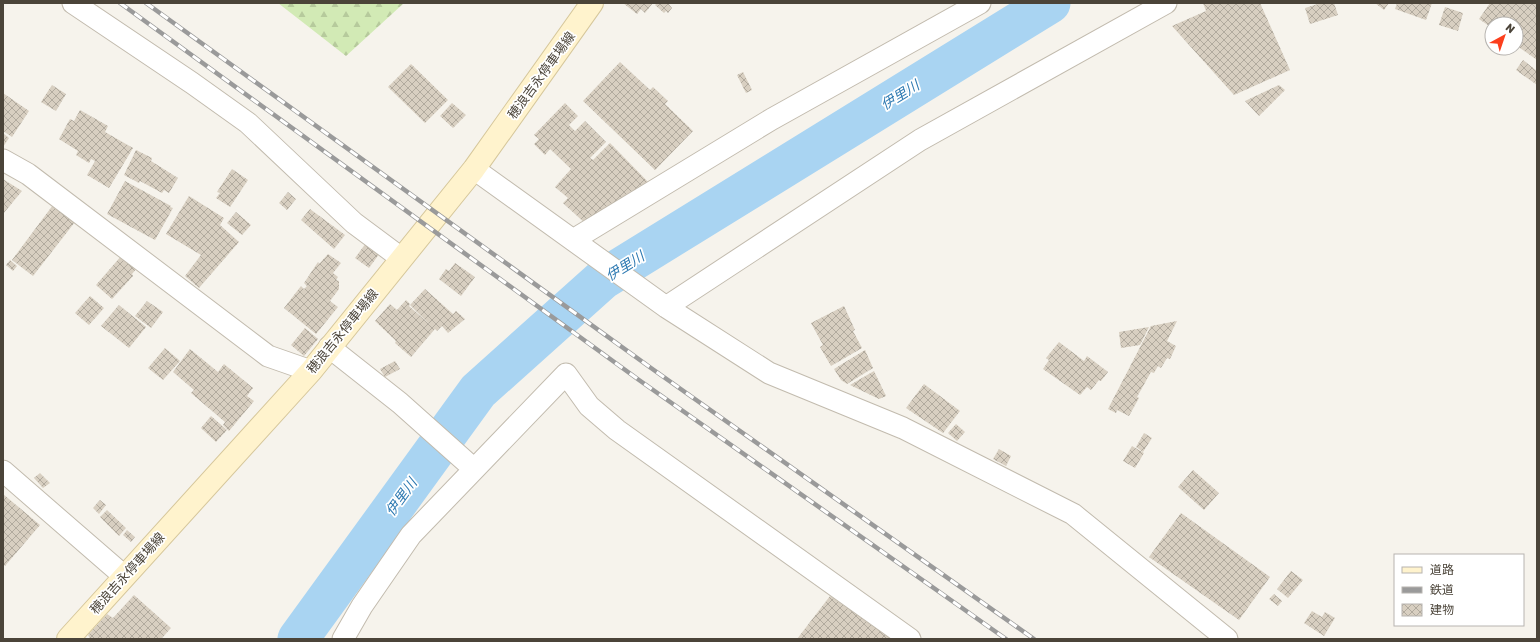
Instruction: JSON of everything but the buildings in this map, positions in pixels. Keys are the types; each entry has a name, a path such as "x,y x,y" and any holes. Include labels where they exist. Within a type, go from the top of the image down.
{"main road":[{"name":"穂浪吉永停車場線","path":"68,639 311,371 474,169 592,3"}],"street":[{"path":"73,3 192,83 248,123 354,223 401,258"},
{"path":"573,240 772,119 980,3"},
{"path":"666,307 920,140 1166,3"},
{"path":"3,160 28,174 268,356 311,371"},
{"path":"474,169 666,307 769,373 903,428 1073,514 1227,639"},
{"path":"329,347 400,403 474,468"},
{"path":"344,639 362,606 411,535 566,374 589,406 616,430 910,639"},
{"path":"3,471 124,576"}],"green space":[{"path":"278,3 404,3 346,56"}],"waterway":[{"name":"伊里川","path":"298,639 478,391 603,279 1050,3"}],"railway":[{"path":"120,3 639,380 1006,639"},
{"path":"146,3 651,368 1034,639"}]}
